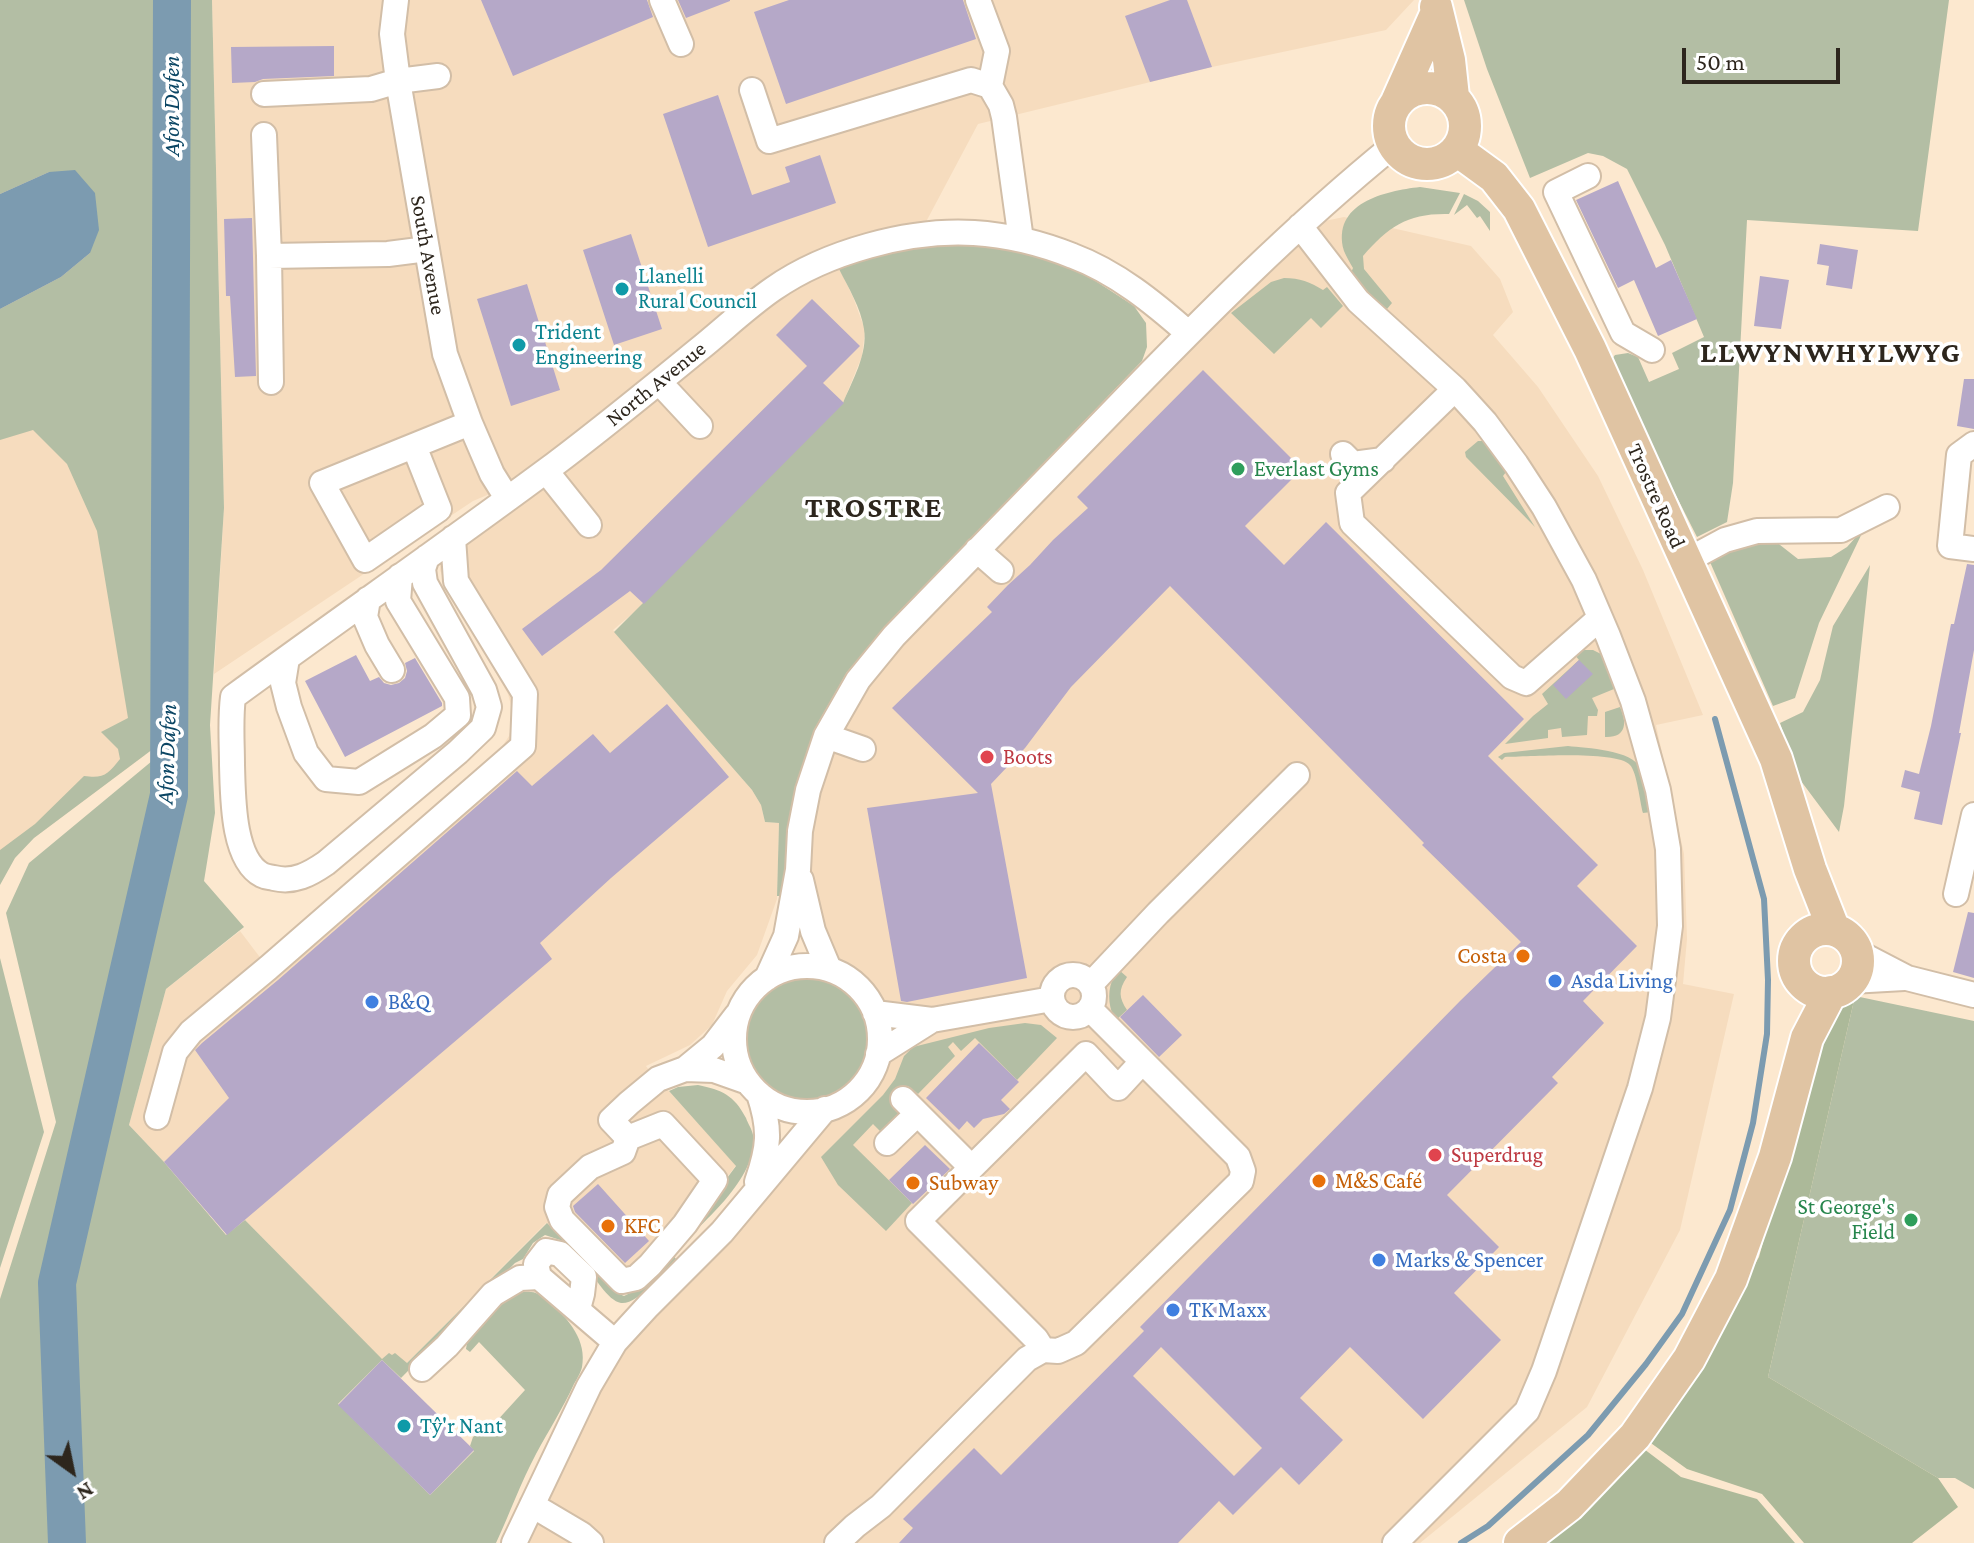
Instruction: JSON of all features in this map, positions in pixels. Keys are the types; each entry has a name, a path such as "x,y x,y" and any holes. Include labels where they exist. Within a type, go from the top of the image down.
{"main road":[{"path":"1426,95 1461,107 1465,119 1465,135 1457,150 1442,161 1430,164 1408,159 1394,145 1389,125 1392,112 1426,95 1449,60 1435,6"},
{"path":"1426,95 1435,6"},
{"name":"Trostre Road","path":"1457,150 1494,177 1519,209 1590,349 1776,759 1810,869 1820,933"},
{"path":"1520,1543 1569,1505 1635,1436 1689,1359 1731,1279 1775,1157 1807,1038 1853,943 1846,936 1820,933 1796,949 1795,969 1799,979 1836,978"}],"street":[{"name":"South Avenue","path":"396,0 392,34 398,81 445,354 470,423 492,474 507,498"},
{"path":"662,0 681,44"},
{"path":"978,0 997,51 990,86 1004,117 1021,240"},
{"path":"264,94 371,89 398,81 438,76"},
{"path":"752,90 769,141 971,80 990,86"},
{"path":"264,135 271,382"},
{"path":"767,978 786,936 808,790 826,736 866,669 894,636 1188,333 1300,226 1394,145"},
{"path":"1588,176 1556,192 1623,333 1652,350"},
{"path":"1300,226 1358,301 1455,389 1485,422 1544,507 1584,580 1633,701 1658,790 1668,849 1670,926 1658,1018 1640,1088 1544,1371 1527,1411 1395,1543"},
{"name":"North Avenue","path":"427,557 423,569 425,583 484,690 489,707 483,728 337,854 307,876 283,880 262,875 247,861 238,836 233,788 233,697 546,471 773,289 847,251 918,235 973,233 1021,240 1075,256 1119,280 1188,333"},
{"path":"269,256 388,254 427,249"},
{"path":"1590,349 1623,333"},
{"path":"659,382 700,426"},
{"path":"1455,389 1348,493 1352,523 1512,677 1526,683 1600,618"},
{"path":"414,446 439,509 365,560 322,483 470,423"},
{"path":"1974,444 1959,455 1950,546 1974,549"},
{"path":"1343,454 1353,464 1383,460"},
{"path":"546,471 589,525"},
{"path":"1686,561 1725,540 1757,531 1841,530 1887,507"},
{"path":"157,1117 175,1052 191,1032 523,746 525,694 456,581 453,538"},
{"path":"977,550 1001,571"},
{"path":"287,658 283,683 289,707 306,753 326,779 359,782 433,736 458,715 457,698 398,601 400,576"},
{"path":"368,599 365,617 392,670"},
{"path":"374,636 410,621"},
{"path":"826,736 863,749"},
{"path":"837,1543 881,1506 1027,1359 1043,1350 1058,1351 1076,1343 1241,1181 1243,1171 1238,1157 1142,1062 1091,996 1080,976 1066,976 1055,985 1052,999 1065,1015 1085,1014 1091,996 1158,913 1297,775"},
{"path":"1956,894 1974,815"},
{"path":"798,870 813,931 829,969"},
{"path":"628,1138 611,1120 658,1079 685,1069 713,1046 751,992 767,978 786,969 808,966 829,969 849,979 864,994 875,1013 880,1034 878,1054 871,1073 859,1090 843,1103 825,1109 806,1112 788,1109 773,1103 754,1088 714,1070 685,1069"},
{"path":"1836,978 1907,978 1974,995"},
{"path":"875,1013 932,1020 1052,999"},
{"path":"740,1011 734,1031 735,1053 740,1069 754,1088 767,1128 766,1155 753,1196"},
{"path":"878,1054 932,1020"},
{"path":"1043,1350 1036,1339 918,1221 1086,1054 1118,1088 1142,1062"},
{"path":"887,1143 910,1106 971,1167"},
{"path":"514,1543 589,1386 615,1342 722,1232 825,1109"},
{"path":"663,1124 715,1180 685,1224 650,1265 636,1278 622,1281 562,1220 557,1207 560,1195 590,1167 623,1152 628,1138 663,1124"},
{"path":"422,1369 493,1294 520,1278 539,1277 615,1342"},
{"path":"532,1505 585,1540"}],"shaded area":[{"path":"0,0 114,0 145,755 11,855 0,877"},
{"path":"212,0 1414,0 1386,30 1212,67 978,124 919,235 834,257 865,330 862,356 843,403 644,604 613,630 752,790 761,805 765,822 779,823 777,899 757,955 727,991 712,1025 690,1045 646,1066 661,1087 669,1091 736,1165 710,1201 635,1287 574,1241 566,1242 546,1223 406,1364 392,1355 382,1360 245,1220 227,1235 129,1125 166,989 240,931 262,960 500,750 509,736 514,716 508,694 447,588 440,570 440,557 542,472 473,501 214,674 224,508"},
{"path":"1344,217 1471,246 1500,279 1513,312 1493,335 1538,387 1598,476 1643,570 1703,715 1656,725 1684,854 1687,939 1683,984 1734,994 1680,1230 1587,1407 1420,1543 514,1543 589,1386 825,1109 843,1102 859,1090 871,1073 878,1054 880,1034 875,1013 864,994 849,979 829,969 800,831 858,680 1300,226"}],"green space":[{"path":"0,0 167,0 161,743 34,838 15,858 0,885 0,850 35,824 84,776 101,776 112,768 120,759 118,749 101,732 128,718 97,531 67,464 33,430 0,440 0,309 61,277 90,253 49,172 0,194"},
{"path":"182,0 212,0 224,508 210,725 215,813 204,881 244,927 166,989 129,1125 226,1235 245,1220 382,1359 389,1353 395,1353 407,1363 547,1223 566,1242 545,1235 533,1243 523,1259 515,1263 401,1378 382,1360 338,1404 430,1495 474,1451 470,1446 473,1437 494,1424 525,1390 479,1342 470,1352 466,1349 470,1337 499,1304 511,1296 534,1292 542,1296 575,1331 582,1348 582,1367 531,1465 496,1543 0,1543 0,1299 56,1122 6,913 29,863 183,738"},
{"path":"1464,0 1949,0 1918,231 1747,220 1733,483 1727,522 1697,537 1609,363 1615,355 1628,353 1638,357 1649,382 1679,369 1672,353 1704,337 1665,245 1627,169 1603,156 1588,153 1530,178 1487,69"},
{"path":"1420,187 1460,193 1449,214 1422,216 1400,223 1363,256 1364,269 1392,303 1387,309 1365,293 1351,273 1353,268 1344,251 1342,235 1345,221 1364,202 1377,196"},
{"path":"1464,194 1490,212 1490,231 1480,216 1477,218 1467,205 1454,215"},
{"path":"967,245 1051,260 1091,278 1134,306 1146,323 1147,347 1142,361 910,602 847,672 814,730 795,789 786,850 786,896 777,896 779,823 765,822 761,805 752,790 614,632 843,403 858,367 865,338 860,313 839,269 885,253"},
{"path":"1284,278 1305,281 1323,290 1327,287 1343,306 1321,328 1311,318 1274,354 1231,313 1271,282"},
{"path":"1478,441 1483,441 1506,472 1503,476 1535,527 1466,457 1465,452"},
{"path":"1865,527 1819,623 1795,698 1773,706 1710,562 1736,548 1775,541 1798,559 1831,557 1847,547"},
{"path":"1870,565 1839,832 1798,777 1780,723 1803,712 1820,680 1833,626"},
{"path":"1593,650 1603,655 1614,689 1592,698 1598,710 1597,716 1588,716 1587,735 1562,737 1561,728 1548,730 1548,738 1505,744 1548,704 1542,694 1579,660 1574,654"},
{"path":"1620,707 1624,718 1621,732 1605,737 1605,712"},
{"path":"1568,746 1608,751 1636,762 1644,778 1651,812 1643,813 1632,769 1622,760 1590,756 1505,757 1502,760 1498,757 1504,753"},
{"path":"0,958 44,1132 0,1268"},
{"path":"1119,970 1127,977 1121,994 1127,1010 1116,1020 1110,1007 1110,991"},
{"path":"807,979 830,984 850,997 863,1017 868,1040 863,1063 850,1083 830,1096 807,1101 784,1096 764,1083 751,1063 746,1040 751,1017 764,997 784,984"},
{"name":"St George's Field","path":"1855,996 1974,1021 1974,1489 1955,1478 1938,1478 1768,1377"},
{"path":"1855,996 1768,1377 1938,1478 1958,1507 1912,1543 1804,1543 1762,1494 1687,1469 1648,1441 1708,1349 1759,1257 1819,1036 1843,997"},
{"path":"1025,1023 1041,1025 1057,1038 1017,1080 975,1038 961,1051 953,1042 948,1047 955,1056 918,1094 908,1086 891,1102 905,1117 886,1137 873,1124 853,1145 912,1203 886,1231 838,1185 821,1157 883,1095 895,1079 904,1056 913,1047 989,1028"},
{"path":"698,1085 726,1095 746,1118 753,1135 747,1168 725,1200 672,1254 676,1259 658,1279 635,1299 621,1303 611,1298 586,1265 588,1263 615,1292 624,1296 636,1290 736,1166 669,1091"},
{"path":"1644,1449 1681,1477 1757,1499 1795,1543 1538,1543"}],"water":[{"path":"75,170 95,193 99,230 90,253 61,277 0,309 0,194 49,172"}],"building":[{"path":"481,0 647,0 653,17 513,76"},
{"path":"678,0 730,0 730,1 686,18"},
{"path":"789,0 963,0 976,39 786,104 754,12"},
{"path":"1170,0 1187,0 1212,67 1150,82 1125,16"},
{"path":"334,46 334,76 232,83 231,47"},
{"path":"718,95 752,195 790,182 785,167 820,155 836,203 708,247 663,114"},
{"path":"1618,181 1656,268 1671,260 1697,319 1658,336 1634,280 1618,288 1576,200"},
{"path":"252,218 256,376 235,377 230,296 226,296 224,219"},
{"name":"Llanelli Rural Council","path":"631,234 662,329 614,345 583,250"},
{"path":"1820,244 1858,250 1852,289 1826,285 1829,266 1817,264"},
{"path":"1760,276 1789,280 1781,329 1754,326"},
{"name":"Trident Engineering","path":"527,284 560,390 511,406 477,299"},
{"path":"812,299 860,346 823,383 844,403 644,604 630,591 542,656 522,629 601,570 807,366 776,335"},
{"path":"1203,370 1302,469 1245,526 1284,565 1326,522 1524,719 1488,756 1598,865 1577,886 1637,946 1583,1001 1604,1023 1552,1077 1558,1083 1447,1195 1499,1247 1454,1293 1501,1340 1423,1419 1350,1347 1300,1398 1343,1440 1299,1485 1281,1467 1233,1515 1219,1501 1178,1543 899,1543 913,1528 903,1519 974,1448 1001,1475 1144,1331 1140,1327 1521,942 1170,586 1071,687 1025,748 991,784 1027,978 901,1001 867,808 978,793 892,708 992,612 987,607 1088,508 1077,497","holes":["1161,1347 1262,1448 1234,1476 1133,1376"]},
{"path":"1964,379 1974,379 1974,429 1957,426"},
{"path":"1967,564 1974,565 1974,650 1942,825 1914,819 1920,792 1901,787 1905,770 1919,774"},
{"path":"356,655 370,681 379,677 391,685 405,678 405,663 415,658 442,706 345,757 305,681"},
{"path":"1579,660 1593,674 1566,699 1553,685"},
{"name":"B&Q","path":"667,704 729,777 540,943 552,959 227,1235 164,1162 229,1098 195,1050 517,771 532,786 593,734 610,753"},
{"path":"1968,912 1974,913 1974,978 1953,972"},
{"path":"1143,995 1182,1035 1159,1057 1120,1017"},
{"path":"979,1043 1019,1082 1001,1100 1010,1109 1004,1114 983,1119 974,1128 967,1121 959,1130 926,1098"},
{"path":"925,1145 950,1169 913,1204 889,1180"},
{"path":"598,1184 649,1241 625,1263 575,1212 573,1206"},
{"name":"Tŷ'r Nant","path":"382,1360 474,1450 430,1495 338,1405"}],"waterway":[{"name":"Afon Dafen","path":"67,1543 57,1283 169,795 172,0"},
{"path":"1461,1543 1488,1526 1588,1435 1646,1364 1682,1314 1730,1210 1753,1123 1767,1034 1768,980 1764,899 1715,719"}],"place":[{"name":"Llanelli Rural Council","path":"622,289"},
{"name":"Trident Engineering","path":"519,345"},
{"name":"Everlast Gyms","path":"1238,469"},
{"name":"Boots","path":"987,757"},
{"name":"Costa","path":"1523,956"},
{"name":"Asda Living","path":"1555,981"},
{"name":"B&Q","path":"372,1002"},
{"name":"Superdrug","path":"1435,1155"},
{"name":"M&S Café","path":"1319,1181"},
{"name":"Subway","path":"913,1183"},
{"name":"St George's Field","path":"1911,1220"},
{"name":"KFC","path":"608,1226"},
{"name":"Marks & Spencer","path":"1379,1260"},
{"name":"TK Maxx","path":"1173,1310"},
{"name":"Tŷ'r Nant","path":"404,1426"}],"district":[{"name":"LLWYNWHYLWYG","path":"1831,353"},
{"name":"TROSTRE","path":"874,508"}]}
